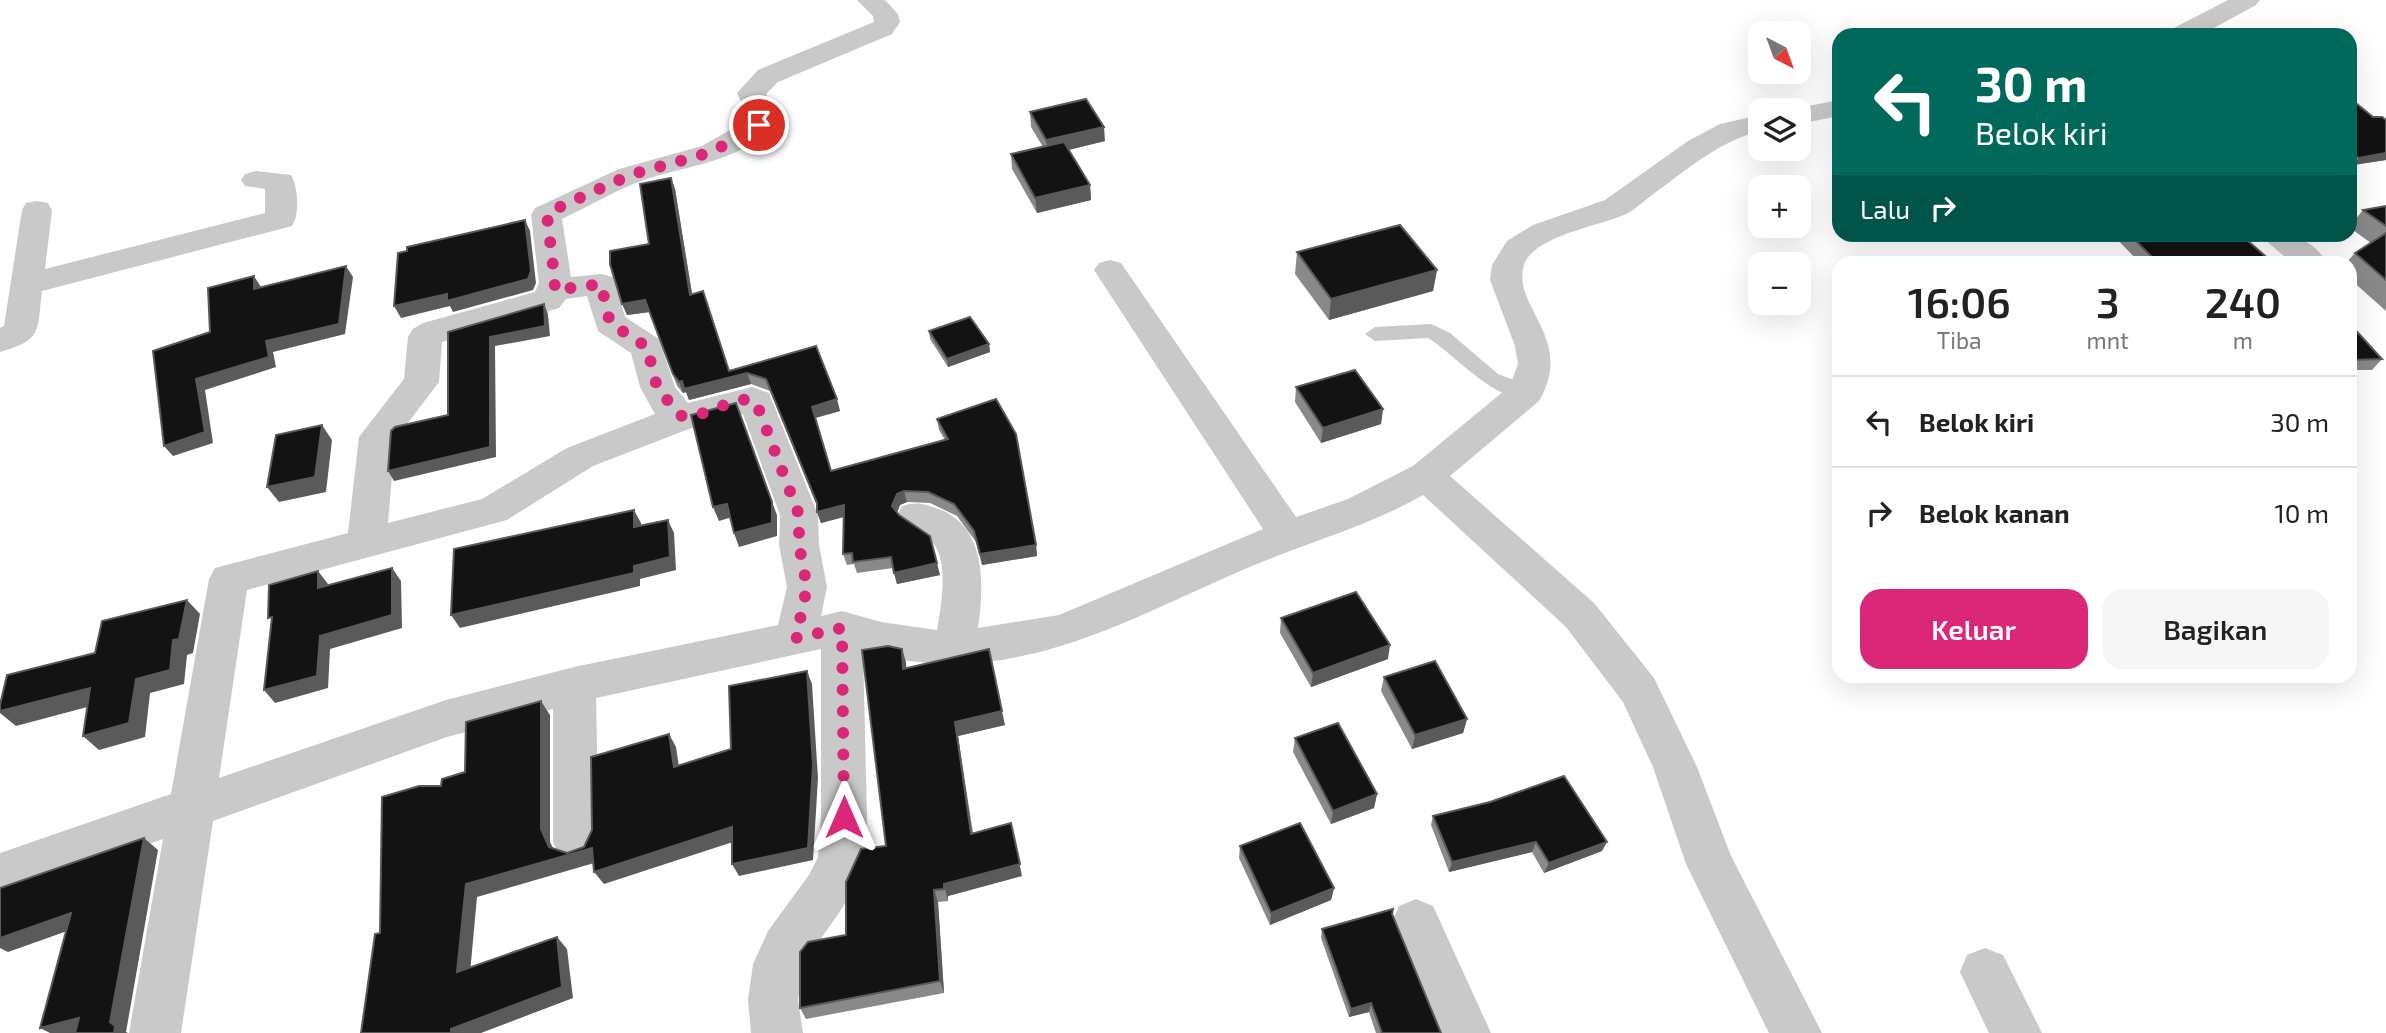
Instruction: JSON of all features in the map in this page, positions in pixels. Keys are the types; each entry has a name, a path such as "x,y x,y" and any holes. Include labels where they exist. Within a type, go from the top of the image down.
{"street":[{"path":"366,545 377,437 421,382 425,337 435,331 547,300 555,283 547,215 630,175 712,152 759,125 763,119 751,93 768,76 883,28 887,22 885,14 870,0"},
{"path":"2194,28 2247,0"},
{"path":"1811,113 1832,109"},
{"path":"0,874 446,719 574,685 842,628 881,639 954,649 1061,631 1288,535 1362,509 1426,476 1526,392 1535,364 1532,346 1506,279 1508,265 1518,248 1544,232 1616,207 1698,147 1730,130 1748,126"},
{"path":"28,284 281,219 280,181 256,180"},
{"path":"0,341 20,332 37,210"},
{"path":"2284,242 2303,256"},
{"path":"0,260 31,252"},
{"path":"1110,270 1288,535"},
{"path":"554,290 601,284 610,323 647,347 657,387 671,409 684,417"},
{"path":"155,1033 229,579 493,510 580,457 684,417 745,400 756,402 799,515 799,545 807,587 796,638"},
{"path":"1426,476 1580,615 1639,691 1675,766 1710,864 1796,1033"},
{"path":"916,516 934,522 948,533 956,553 961,577 961,605 954,649"},
{"path":"777,1033 773,1000 778,964 785,948 827,891 841,858 844,817 842,628"},
{"path":"574,685 576,842"},
{"path":"1416,922 1465,1033"},
{"path":"1985,972 2017,1033"}],"lane":[{"path":"1375,334 1431,331 1443,338 1490,379 1504,387 1526,392"}],"building":[{"path":"1086,99 1104,127 1046,140 1030,112"},
{"path":"2357,104 2373,117 2386,120 2386,153 2359,158"},
{"path":"1064,142 1090,185 1035,198 1011,154"},
{"path":"671,178 690,295 703,291 729,371 816,346 837,399 812,407 831,471 948,439 937,419 996,399 1016,434 1036,545 980,554 974,531 954,504 928,492 904,491 897,494 892,506 899,515 930,536 937,563 894,573 891,557 853,562 852,553 843,554 844,505 817,512 817,503 766,379 747,373 684,389 682,381 679,382 673,374 645,300 622,304 610,264 610,251 649,244 640,184"},
{"path":"2386,206 2386,226 2363,210"},
{"path":"525,220 531,271 528,279 447,301 447,294 394,306 398,253 407,251 407,247"},
{"path":"1400,225 1437,270 1331,299 1297,252"},
{"path":"2386,233 2386,280 2355,253"},
{"path":"2137,242 2249,242 2265,256 2151,256"},
{"path":"346,266 339,324 266,341 269,357 196,379 205,432 164,446 153,351 210,332 208,288 254,276 254,289"},
{"path":"544,304 545,326 490,337 490,447 388,471 391,431 395,427 448,415 448,332"},
{"path":"970,317 989,344 947,359 929,331"},
{"path":"2357,332 2382,359 2357,360"},
{"path":"1355,370 1383,409 1323,428 1296,387"},
{"path":"736,403 772,502 772,523 734,533 727,504 713,507 691,415"},
{"path":"322,425 315,477 267,487 276,435"},
{"path":"634,510 634,527 668,520 670,557 634,566 634,573 451,615 454,549"},
{"path":"392,568 392,615 320,636 317,676 264,690 272,617 268,618 269,585 318,571 318,588"},
{"path":"1356,592 1390,645 1313,673 1281,618"},
{"path":"187,600 179,639 173,640 170,670 136,679 129,723 83,736 90,688 0,711 7,675 95,653 102,621"},
{"path":"888,646 902,649 903,669 989,649 1002,711 955,722 971,834 1011,823 1020,864 944,884 944,889 934,890 940,981 800,1008 800,952 808,942 846,935 846,882 861,849 886,846 862,650"},
{"path":"1435,661 1467,719 1415,735 1384,677"},
{"path":"807,671 813,765 808,848 732,864 732,827 594,872 592,848 466,884 457,972 557,937 562,987 451,1029 451,1033 361,1033 375,934 380,933 382,797 419,786 441,786 442,779 465,772 466,722 541,701 541,829 549,847 567,853 584,847 592,830 591,757 669,734 674,767 731,749 729,686"},
{"path":"1338,723 1377,794 1333,811 1295,738"},
{"path":"1564,776 1607,842 1549,863 1536,842 1452,862 1433,816 1490,802"},
{"path":"1300,823 1334,888 1271,913 1240,846"},
{"path":"144,838 110,1022 115,1026 114,1033 75,1033 79,1018 40,1028 71,913 0,938 0,888"},
{"path":"1393,909 1392,914 1441,1033 1382,1033 1371,1003 1351,1009 1322,929"}],"route":[{"path":"759,125 712,152 630,175 551,211 547,215 554,290 591,283 601,284 610,323 626,336 647,347 657,387 671,409 679,415 691,416 745,400 752,399 756,402 799,515 799,545 807,587 796,638 842,628 844,817"}]}
